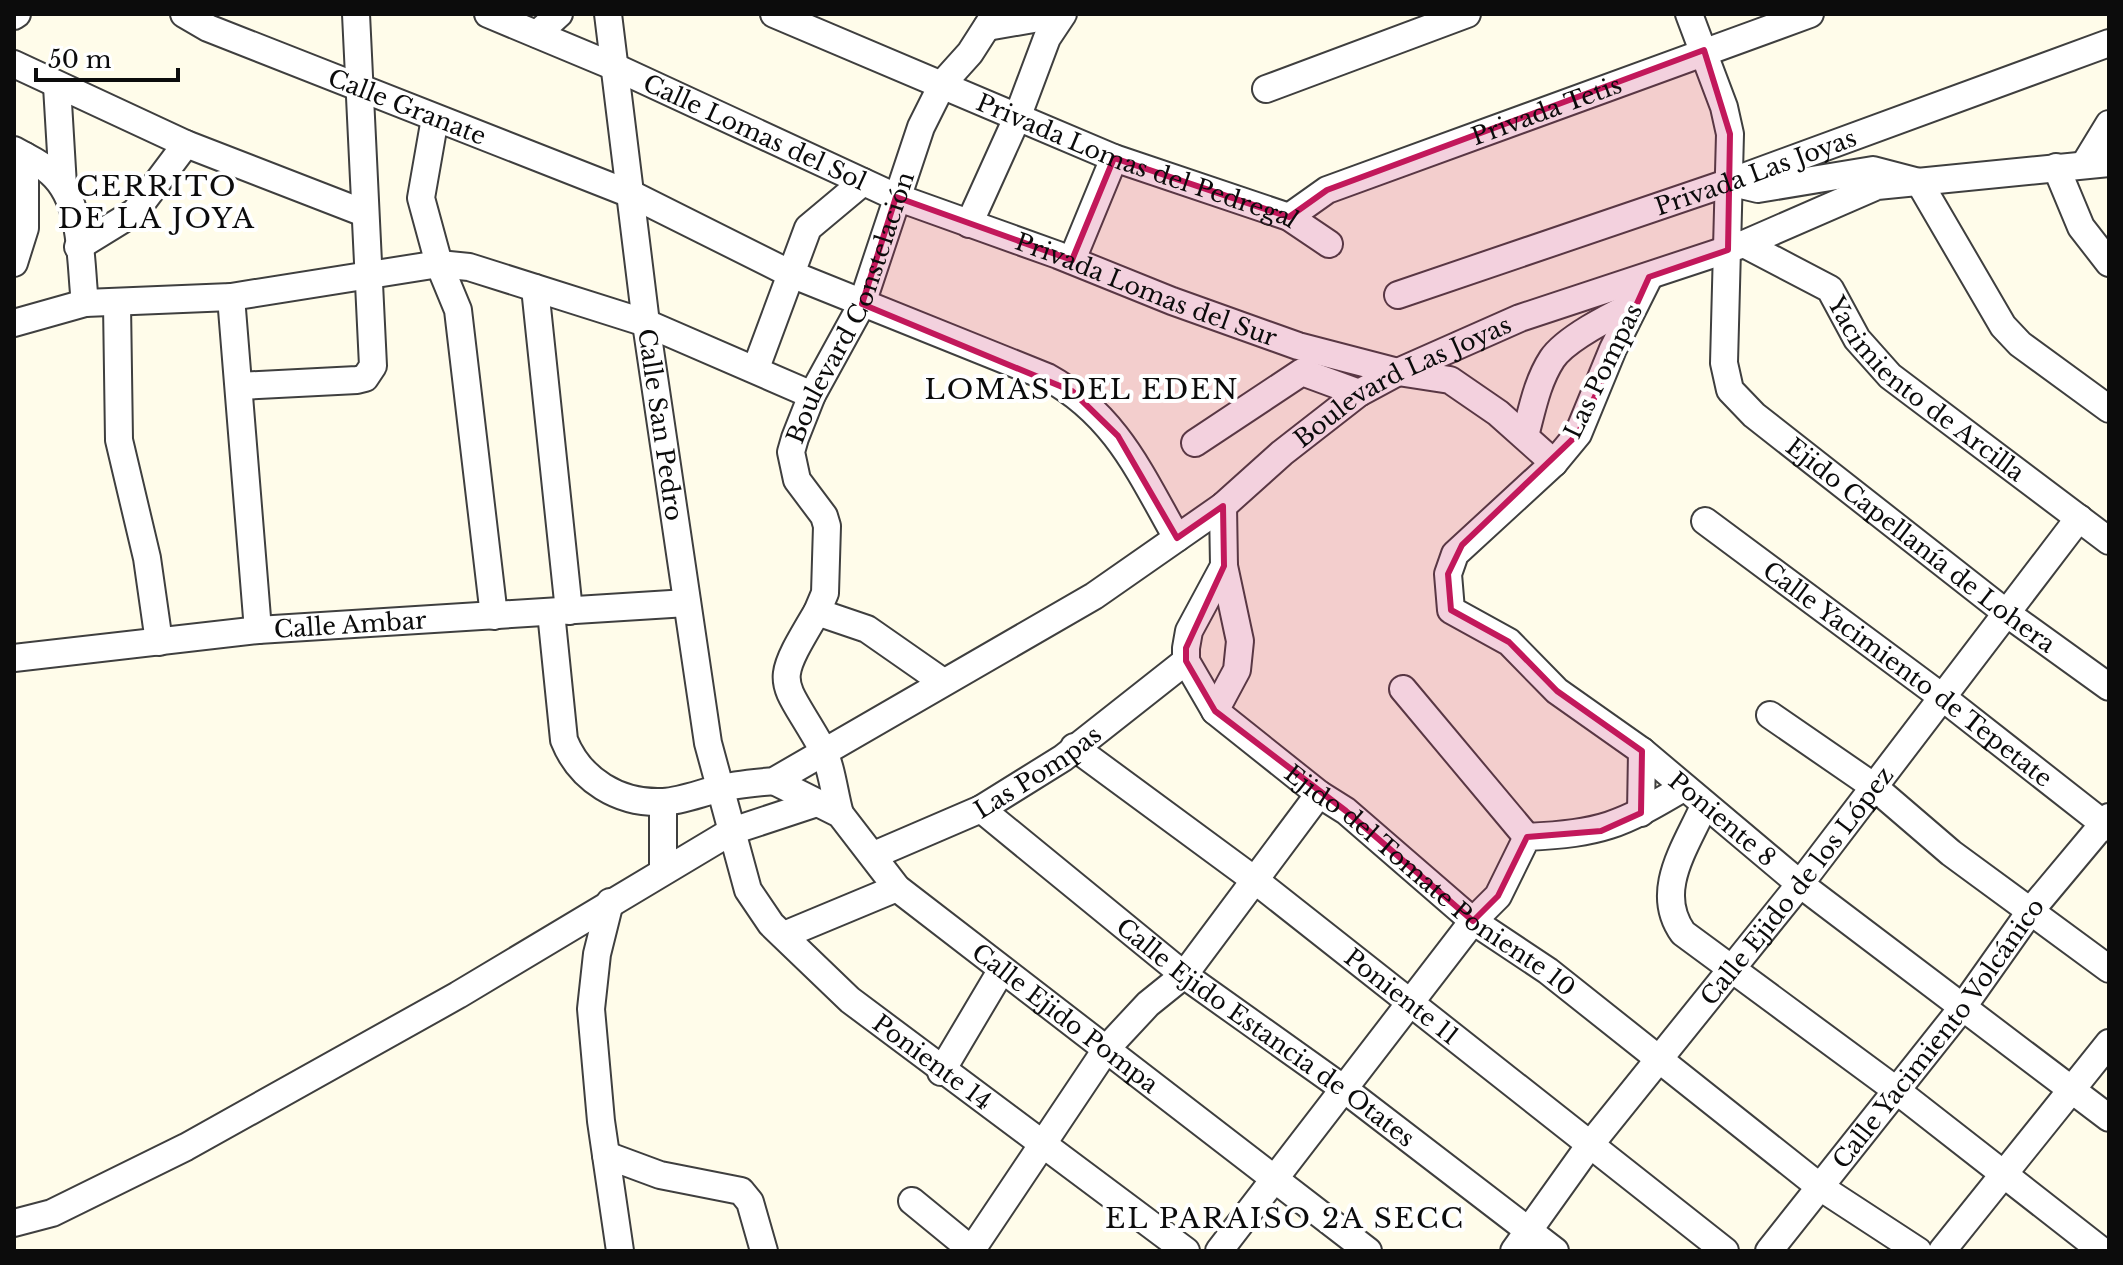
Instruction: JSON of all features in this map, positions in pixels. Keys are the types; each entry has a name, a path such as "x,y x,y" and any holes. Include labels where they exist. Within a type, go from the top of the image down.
{"street":[{"name":"Calle Granate","path":"184,14 208,28 633,195 791,274 1047,377 1072,391 1118,436 1177,538"},
{"path":"239,386 365,378 374,359 357,88 356,14"},
{"name":"Calle Lomas del Sol","path":"488,14 615,67 896,197"},
{"path":"537,34 559,14"},
{"name":"Calle San Pedro","path":"608,14 633,195 646,323 708,743 732,831"},
{"name":"Privada Lomas del Pedregal","path":"774,14 1114,158 1289,217 1329,244"},
{"path":"991,20 1063,14"},
{"path":"969,224 1017,118 1047,38 1063,14"},
{"path":"1266,89 1467,14"},
{"path":"1689,14 1704,50 1730,134 1730,182 1736,247 1727,283 1696,261"},
{"name":"Privada Tetis","path":"1289,217 1327,190 1704,50 1810,14"},
{"name":"Boulevard Constelación","path":"828,808 823,751 786,691 787,661 825,593 827,526 824,516 797,480 791,452 812,395 862,304 908,159 943,83 970,53 991,20"},
{"name":"Privada Las Joyas","path":"1398,295 1730,182 2109,43"},
{"path":"14,64 186,144 364,213"},
{"path":"57,86 63,186 78,247 85,303"},
{"path":"435,118 421,198 439,264 458,310 494,616"},
{"path":"2096,164 2109,124"},
{"path":"78,247 135,212 186,144"},
{"path":"20,153 52,174 63,186"},
{"path":"14,263 25,228 20,153"},
{"path":"1072,260 1114,158"},
{"name":"Boulevard Las Joyas","path":"774,781 1094,596 1223,506 1282,453 1359,393 1398,372 1520,318 1736,247 1866,190 2096,164"},
{"path":"2056,167 2081,227 2109,263"},
{"path":"1730,182 1758,189 1873,170 1919,182 2003,326 2020,344 2109,409"},
{"path":"756,368 808,228 863,182"},
{"name":"Privada Lomas del Sur","path":"896,197 1298,346 1398,372 1450,380 1525,436 1554,463"},
{"name":"Yacimiento de Arcilla","path":"1736,247 1830,289 1857,339 1890,376 2109,541"},
{"path":"14,323 85,303 231,297 439,264 469,267 646,323 756,368 812,395"},
{"name":"Las Pompas","path":"1451,610 1448,574 1455,554 1554,463 1578,434 1613,349 1649,277"},
{"name":"Ejido Capellanía de Lohera","path":"1727,283 1725,379 1737,399 2009,615 2109,687"},
{"path":"535,288 560,611 560,717 571,755 595,784 615,793 663,802 722,787 774,781"},
{"path":"231,297 258,630"},
{"path":"117,304 119,440 147,558 159,642"},
{"path":"1525,436 1540,383 1554,356 1604,320 1635,304"},
{"path":"1195,443 1327,352"},
{"path":"1302,372 1359,393"},
{"path":"1215,711 1237,670 1240,641 1224,566 1223,506"},
{"name":"Calle Ejido de los López","path":"1514,1251 1589,1146 1800,884 1942,697 2009,615 2079,518"},
{"name":"Calle Yacimiento de Tepetate","path":"1705,521 2107,823"},
{"path":"1186,661 1189,631 1224,566"},
{"name":"Calle Ambar","path":"14,658 258,630 687,603"},
{"name":"Poniente 8","path":"1451,610 1509,642 1557,691 1642,751 1800,884 2071,1093 2109,1118"},
{"path":"817,612 867,629 943,682"},
{"name":"Las Pompas","path":"874,855 981,809 1074,747 1186,661"},
{"name":"Ejido del Tomate Poniente 10","path":"1186,661 1215,711 1319,794 1346,811 1473,921 1548,971 1820,1187 1918,1251"},
{"path":"1403,689 1527,837"},
{"path":"1770,715 1873,786 1951,853 2032,909 2109,969"},
{"name":"Poniente 11","path":"1074,747 1256,881 1725,1251"},
{"path":"1641,813 1642,751"},
{"name":"Calle Ejido Pompa","path":"774,781 828,808 874,855 897,888 1368,1251"},
{"path":"1527,837 1601,831 1641,813 1683,788"},
{"path":"912,1201 972,1251 1041,1142 1107,1048 1155,998 1184,975 1319,794"},
{"path":"663,802 663,871"},
{"path":"1704,806 1672,878 1670,908 1683,933 1896,1090 2102,1251"},
{"path":"14,1223 52,1213 186,1147 458,995 732,831 828,808"},
{"name":"Calle Ejido Estancia de Otates","path":"981,809 1184,975 1344,1089 1531,1229 1555,1251"},
{"name":"Calle Yacimiento Volcánico","path":"1769,1251 1962,1008 2032,909 2107,823"},
{"name":"Poniente 14","path":"732,831 748,890 771,924 850,1000 941,1072 1041,1142 1186,1251"},
{"path":"1219,1251 1473,921 1498,896 1527,837"},
{"path":"784,935 897,888"},
{"path":"610,902 597,954 591,1009 606,1155 620,1251"},
{"path":"941,1072 1001,971"},
{"path":"1942,1251 2109,1043"},
{"path":"606,1155 660,1175 735,1188 750,1202 764,1251"}],"highlighted area":[{"path":"1704,50 1730,134 1728,250 1649,277 1578,434 1462,545 1448,574 1451,610 1509,642 1557,691 1642,751 1641,813 1601,831 1527,837 1498,896 1473,921 1346,811 1215,711 1186,661 1186,648 1224,566 1223,506 1177,538 1118,436 1072,391 862,304 896,197 1072,260 1114,158 1289,217 1327,190"}],"district":[{"name":"CERRITO DE LA JOYA","path":"157,202"},
{"name":"LOMAS DEL EDEN","path":"1082,389"},
{"name":"EL PARAISO 2A SECC","path":"1285,1218"}]}
